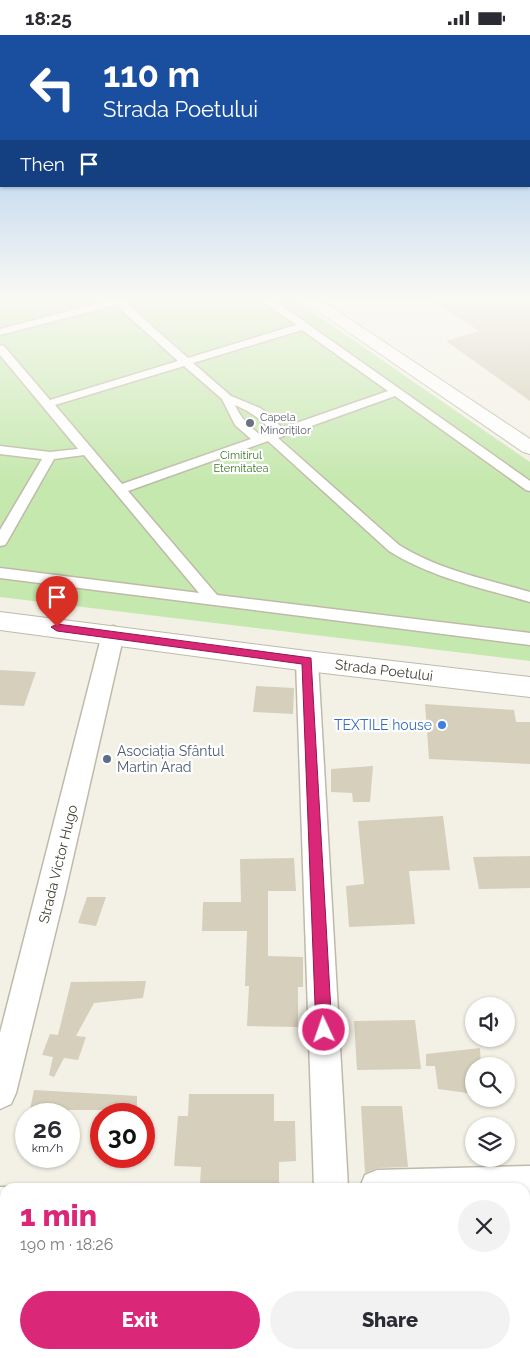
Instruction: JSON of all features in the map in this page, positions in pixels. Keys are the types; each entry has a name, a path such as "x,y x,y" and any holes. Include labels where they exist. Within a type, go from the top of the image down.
{"street":[{"path":"6,360 47,403 213,600"},
{"path":"186,360 227,398 256,410 266,417 270,437"},
{"path":"47,403 195,360"},
{"path":"351,360 530,487"},
{"path":"399,360 530,448"},
{"path":"121,489 397,392"},
{"path":"227,398 234,418 240,425 270,437 394,548 407,557 433,569 530,597"},
{"path":"0,450 50,456 88,451"},
{"path":"0,542 50,456"},
{"path":"0,573 530,639"},
{"name":"Strada Poetului","path":"0,621 113,634 307,661 530,687"},
{"name":"Strada Victor Hugo","path":"0,1093 51,893 113,634"},
{"path":"307,661 331,1183"}],"green space":[{"name":"Cimitirul Eternitatea","path":"0,360 382,360 530,462 530,661 0,597"}],"building":[{"path":"472,360 530,360 530,401"},
{"path":"0,670 36,672 24,706 0,705"},
{"path":"256,686 294,688 293,714 253,712"},
{"path":"425,704 514,710 516,722 530,722 530,764 429,759"},
{"path":"373,766 370,802 353,802 352,793 331,792 331,769"},
{"path":"443,816 450,870 409,871 415,924 349,927 346,886 364,884 358,821"},
{"path":"530,856 530,888 479,889 473,857"},
{"path":"294,858 296,891 268,891 268,956 303,957 303,987 298,987 298,1027 247,1026 249,986 245,986 247,931 202,931 203,902 241,902 240,859"},
{"path":"87,897 106,897 96,926 78,923"},
{"path":"146,981 143,998 94,1003 76,1036 86,1037 78,1060 64,1058 54,1077 49,1075 53,1057 42,1055 50,1034 58,1035 71,982"},
{"path":"415,1020 421,1069 357,1070 354,1021"},
{"path":"480,1048 480,1057 465,1057 465,1093 438,1089 435,1066 426,1066 426,1054"},
{"path":"34,1090 137,1096 137,1103 90,1103 90,1110 80,1110 80,1103 31,1103"},
{"path":"189,1094 274,1094 274,1121 295,1121 296,1161 279,1162 279,1183 200,1183 201,1167 174,1166 178,1116 188,1116"},
{"path":"361,1106 402,1106 408,1167 377,1168 365,1173"}],"place":[{"name":"Capela Minoriților","path":"250,423"},
{"name":"TEXTILE house","path":"442,725"},
{"name":"Asociația Sfântul Martin Arad","path":"107,759"}],"route":[{"path":"57,627 307,661 324,1030"}]}
